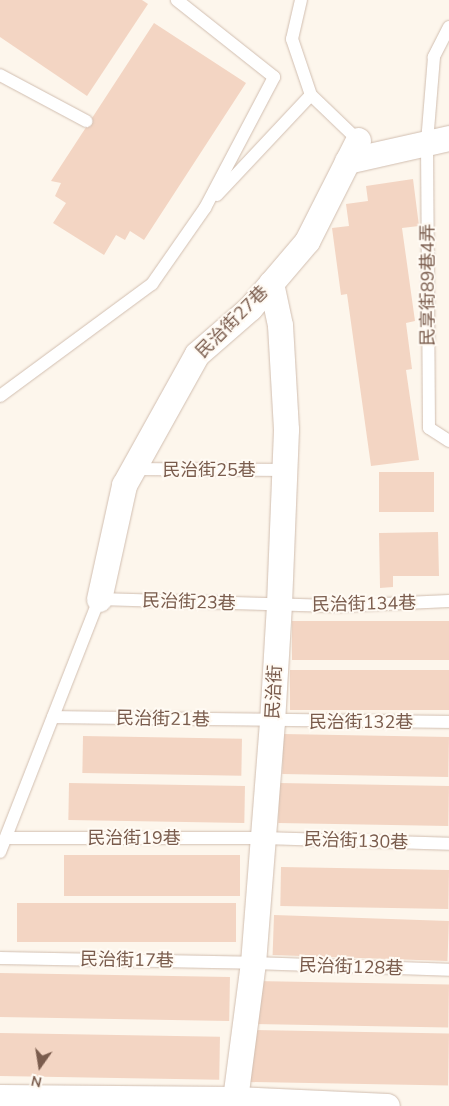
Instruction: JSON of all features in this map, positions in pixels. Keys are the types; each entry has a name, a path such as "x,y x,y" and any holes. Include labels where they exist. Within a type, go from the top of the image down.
{"street":[{"path":"352,150 438,140"},
{"name":"民治街27巷","path":"99,599 124,485 196,354 250,308 307,242 352,150"},
{"name":"民治街","path":"235,1100 253,963 272,722 279,604 286,428 280,325 271,283"},
{"path":"0,1097 207,1103 235,1100 387,1106"}],"lane":[{"path":"0,396 152,284 205,208 274,77 177,0"},
{"path":"300,0 292,39 312,95 352,150"},
{"name":"民享街89巷4弄","path":"449,27 434,57 438,140 429,428 449,441"},
{"path":"0,75 86,122"},
{"path":"205,208 312,95"},
{"name":"民治街25巷","path":"133,469 284,470"},
{"path":"449,595 449,601"},
{"path":"0,852 99,599"},
{"name":"民治街23巷","path":"99,599 279,604"},
{"name":"民治街134巷","path":"279,604 341,606 449,601"},
{"name":"民治街21巷","path":"53,717 272,722"},
{"name":"民治街132巷","path":"272,722 449,722"},
{"name":"民治街19巷","path":"6,838 263,838"},
{"name":"民治街130巷","path":"263,838 449,844"},
{"name":"民治街17巷","path":"0,958 253,963"},
{"name":"民治街128巷","path":"253,963 449,970"}],"building":[{"path":"0,0 142,0 148,4 87,96 0,37"},
{"path":"154,23 246,83 144,240 130,231 125,240 116,235 104,255 53,223 66,203 55,196 61,183 51,181"},
{"path":"413,179 419,226 402,228 415,321 406,323 412,369 406,370 419,460 371,466 347,294 341,295 332,228 349,226 346,204 368,201 366,186"},
{"path":"379,472 434,472 434,512 379,512"},
{"path":"438,532 439,576 393,576 393,587 380,588 379,533"},
{"path":"292,621 449,621 449,660 292,660"},
{"path":"290,670 449,670 449,710 290,710"},
{"path":"283,734 449,737 448,777 282,774"},
{"path":"83,736 242,739 241,776 82,773"},
{"path":"69,783 245,786 244,823 68,820"},
{"path":"279,783 449,786 448,826 278,823"},
{"path":"64,855 240,855 240,896 64,896"},
{"path":"281,867 449,870 448,909 280,906"},
{"path":"17,903 236,903 236,942 17,942"},
{"path":"274,915 449,921 447,961 273,955"},
{"path":"0,973 230,977 229,1021 0,1017"},
{"path":"253,981 449,984 448,1027 252,1024"},
{"path":"249,1030 449,1033 448,1085 248,1082"},
{"path":"0,1033 220,1037 219,1080 0,1076"}]}
